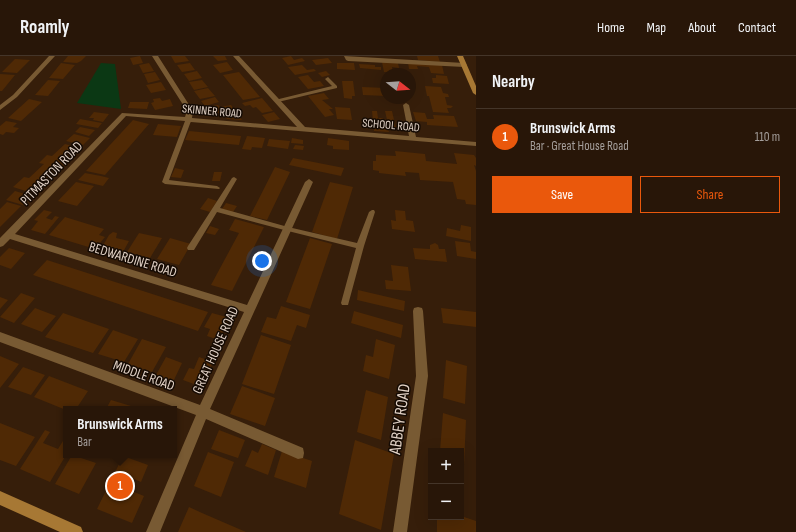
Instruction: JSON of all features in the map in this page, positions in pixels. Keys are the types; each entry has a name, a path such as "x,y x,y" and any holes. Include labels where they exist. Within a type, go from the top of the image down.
{"main road":[{"path":"460,56 476,93"},
{"path":"0,498 76,532"}],"street":[{"path":"0,108 15,96 52,56"},
{"path":"155,56 190,112 188,121"},
{"path":"236,56 303,129"},
{"path":"347,56 348,58 392,58 464,65"},
{"path":"406,105 413,138"},
{"name":"SKINNER ROAD","path":"120,119 124,114 188,121 303,129"},
{"name":"PITMASTON ROAD","path":"0,244 120,119"},
{"name":"SCHOOL ROAD","path":"303,129 476,144"},
{"name":"GREAT HOUSE ROAD","path":"153,532 203,412 309,182"},
{"name":"BEDWARDINE ROAD","path":"9,235 249,310"},
{"name":"ABBEY ROAD","path":"400,532 422,376 418,311"},
{"name":"MIDDLE ROAD","path":"0,338 203,412 298,453"}],"lane":[{"path":"278,100 334,87 328,79"},
{"path":"188,121 165,182 217,188"},
{"path":"191,248 234,179"},
{"path":"216,209 288,230 360,246"},
{"path":"345,303 360,246 372,212"}],"green space":[{"path":"101,63 115,64 121,109 77,103"}],"building":[{"path":"68,56 86,56 77,63 63,62"},
{"path":"140,56 143,63 133,65 130,58"},
{"path":"171,56 185,56 189,61 175,63"},
{"path":"213,56 225,56 227,60 218,61"},
{"path":"291,56 294,60 302,58 305,61 288,65 282,58"},
{"path":"417,56 438,56 440,62 418,60"},
{"path":"328,58 332,63 316,65 312,60"},
{"path":"15,59 30,60 17,73 2,72"},
{"path":"227,62 233,70 220,73 213,65"},
{"path":"382,62 398,63 399,68 392,67 383,68"},
{"path":"61,63 75,65 63,79 49,78"},
{"path":"149,63 154,71 143,73 139,65"},
{"path":"190,63 195,70 182,72 177,65"},
{"path":"337,63 354,63 355,70 337,69"},
{"path":"408,63 442,65 444,74 431,73 429,67 417,66 418,69 409,68"},
{"path":"359,64 381,67 380,70 360,68"},
{"path":"302,65 307,70 314,69 316,71 295,75 288,67"},
{"path":"197,71 202,78 189,81 184,74"},
{"path":"326,71 330,75 322,77 318,73"},
{"path":"155,72 160,80 148,83 144,74"},
{"path":"239,72 260,97 243,100 223,75"},
{"path":"0,74 15,75 2,91 0,91"},
{"path":"308,75 314,82 320,81 324,86 308,89 298,77"},
{"path":"436,75 447,76 449,84 433,83 432,78 436,78"},
{"path":"48,80 60,81 48,96 35,95"},
{"path":"202,80 208,87 194,90 189,82"},
{"path":"342,81 353,81 355,96 352,96 352,99 344,98"},
{"path":"161,82 166,90 151,93 146,85"},
{"path":"425,86 441,87 443,93 448,94 449,97 445,97 447,105 453,106 451,108 447,108 449,113 433,112"},
{"path":"362,87 380,88 380,96 363,95"},
{"path":"208,88 215,96 200,99 194,91"},
{"path":"324,93 329,99 322,100 333,109 329,109 334,115 325,117 308,96"},
{"path":"215,97 219,102 205,106 201,101"},
{"path":"160,98 162,101 170,99 173,106 155,110 151,103 154,102 153,99"},
{"path":"262,98 273,111 262,113 256,107 253,108 250,105 245,106 242,103"},
{"path":"29,99 42,102 21,121 8,118"},
{"path":"130,102 149,102 147,109 128,108"},
{"path":"218,105 220,107 231,105 242,120 227,119 222,112 203,116 200,111 209,110 207,107"},
{"path":"335,107 350,108 352,120 337,119"},
{"path":"372,111 377,111 378,118 383,118 384,124 388,124 385,111 392,111 396,129 388,129 389,132 374,131"},
{"path":"94,112 109,114 103,122 93,120 94,118 89,118"},
{"path":"274,112 280,119 268,122 262,115"},
{"path":"413,112 425,113 427,119 434,119 433,115 454,116 458,127 427,125 427,122 416,121"},
{"path":"80,119 102,123 98,128 76,124"},
{"path":"133,120 149,124 105,175 86,171"},
{"path":"6,121 17,123 13,127 19,128 14,133 6,132 3,135 0,134 0,126"},
{"path":"158,124 181,126 177,137 153,135"},
{"path":"80,127 95,130 89,136 75,132"},
{"path":"189,131 241,136 239,145 185,140"},
{"path":"74,134 90,138 83,145 66,141"},
{"path":"247,136 265,138 262,148 252,147 251,150 242,149"},
{"path":"292,138 303,140 303,144 291,143"},
{"path":"328,138 349,141 349,150 333,149 333,146 327,145"},
{"path":"269,139 290,141 288,149 267,146"},
{"path":"65,144 81,148 35,194 13,187 24,177 29,178 44,164 39,163 47,155 52,156"},
{"path":"295,145 304,146 303,150 293,149"},
{"path":"395,151 425,154 426,161 457,164 454,153 474,155 476,158 476,166 474,165 476,171 476,205 466,204 465,200 457,199 453,182 420,180 419,173 405,172 406,176 379,173 379,171 373,170 373,161 376,161 376,155 396,156"},
{"path":"293,158 344,168 341,176 289,165"},
{"path":"275,167 290,172 267,220 250,216"},
{"path":"175,168 184,170 181,178 171,177"},
{"path":"214,172 222,172 220,181 212,181"},
{"path":"85,173 109,178 103,186 78,180"},
{"path":"76,182 94,186 77,206 58,201"},
{"path":"330,182 353,187 337,239 312,232"},
{"path":"15,191 32,196 23,205 6,200"},
{"path":"208,198 217,201 210,212 200,209"},
{"path":"7,202 21,206 0,227 0,209"},
{"path":"226,203 237,206 233,212 222,209"},
{"path":"44,210 52,212 46,218 52,220 55,216 59,217 45,234 31,230 38,221 34,220"},
{"path":"395,210 405,211 406,220 413,221 415,232 392,229 391,220 396,221"},
{"path":"65,217 104,229 99,235 105,237 95,249 49,235"},
{"path":"235,219 264,227 232,291 211,285 239,233 229,230"},
{"path":"461,225 471,227 471,241 446,236 447,228 460,231"},
{"path":"210,226 219,229 215,235 206,233"},
{"path":"113,232 117,233 116,238 129,241 123,252 101,249 109,235"},
{"path":"139,233 162,238 150,258 127,252"},
{"path":"170,238 191,244 179,265 157,259"},
{"path":"310,238 332,244 310,309 286,302"},
{"path":"455,241 470,243 471,251 476,252 476,259 457,256"},
{"path":"435,243 438,245 439,249 445,249 447,262 415,259 413,248 430,249 430,245"},
{"path":"9,248 25,253 11,269 0,265 0,257"},
{"path":"47,260 208,312 198,331 33,275"},
{"path":"391,265 408,267 411,291 386,289 385,280 393,281"},
{"path":"358,290 405,301 404,311 357,300"},
{"path":"21,293 35,298 14,323 0,317"},
{"path":"0,297 8,300 0,309"},
{"path":"281,306 310,315 306,328 297,325 291,341 261,332 267,317 276,319"},
{"path":"35,308 56,316 42,332 21,324"},
{"path":"441,308 476,312 476,327 443,323"},
{"path":"354,311 403,325 401,338 351,323"},
{"path":"63,313 109,329 93,353 45,337"},
{"path":"212,313 230,318 219,340 207,336 210,329 204,327"},
{"path":"113,330 138,339 124,362 98,354"},
{"path":"261,335 291,345 274,394 242,384"},
{"path":"142,339 166,347 152,372 128,364"},
{"path":"376,339 395,345 389,379 363,371 366,355 373,357"},
{"path":"0,356 19,364 0,388"},
{"path":"166,357 182,363 173,382 156,375"},
{"path":"199,357 213,362 202,387 183,380 189,368 194,369"},
{"path":"446,360 467,366 465,404 443,398"},
{"path":"23,367 45,375 31,395 8,387"},
{"path":"49,376 88,391 78,406 63,406 63,409 34,397"},
{"path":"242,386 275,398 265,426 230,414"},
{"path":"366,390 388,397 381,440 357,432"},
{"path":"111,400 131,406 108,406"},
{"path":"443,413 466,420 464,465 464,448 440,448"},
{"path":"0,423 35,437 16,466 0,460"},
{"path":"45,430 50,432 43,443 58,449 63,441 63,458 64,458 50,482 20,469"},
{"path":"219,430 245,440 238,458 211,449"},
{"path":"355,440 394,454 381,530 339,514"},
{"path":"262,444 276,450 268,475 245,466 252,450 258,453"},
{"path":"282,451 312,461 306,488 274,477"},
{"path":"208,452 234,462 221,497 194,486"},
{"path":"70,458 81,458 96,463 79,494 55,484"},
{"path":"122,458 129,458 148,465 141,482 134,479 129,490 144,496 132,523 97,509"},
{"path":"189,507 202,513 246,532 178,532"},
{"path":"464,517 476,521 476,532 437,532 437,520 464,520"}],"place":[{"name":"Brunswick Arms","path":"120,486"}]}
